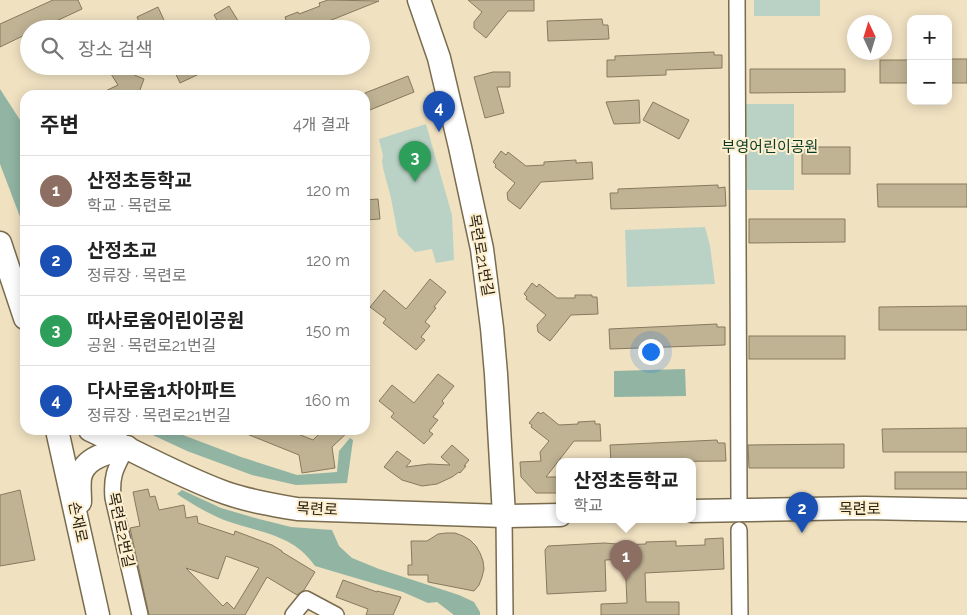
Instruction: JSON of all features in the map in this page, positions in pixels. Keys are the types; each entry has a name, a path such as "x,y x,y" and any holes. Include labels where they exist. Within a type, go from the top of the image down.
{"main road":[{"name":"목련로21번길","path":"419,0 438,58 482,249 495,356 504,516"},
{"path":"0,243 20,303"},
{"name":"손재로","path":"58,435 98,615"},
{"name":"목련로","path":"101,435 168,468 226,493 297,510 504,516 556,514"},
{"path":"80,530 80,477 85,466 95,458 127,447"},
{"name":"목련로","path":"696,511 864,508 967,510"}],"street":[{"path":"737,0 739,498"},
{"name":"목련로2번길","path":"127,447 115,470 112,484 113,498 140,615"},
{"path":"504,516 505,615"},
{"path":"739,530 740,615"},
{"path":"293,615 306,599 336,615"}],"green space":[{"path":"754,0 820,0 820,16 754,16"},
{"path":"0,89 20,120 20,217 0,164"},
{"name":"부영어린이공원","path":"745,104 794,104 794,190 745,190"},
{"path":"426,124 452,215 454,260 436,263 432,249 415,252 398,235 383,168 383,156 379,139"},
{"path":"705,227 710,246 715,284 627,287 625,230"},
{"path":"685,369 686,396 614,397 614,371"},
{"path":"153,435 183,435 241,457 297,475 337,472 339,451 350,438 353,440 347,483 296,485 252,475 187,451"},
{"path":"182,490 221,508 259,519 291,527 332,530 339,546 352,558 379,569 459,595 474,602 480,615 454,615 437,602 428,603 403,592 315,566 306,555 285,540 224,520 177,494"}],"building":[{"path":"53,0 78,0 82,9 58,20 20,20 20,37 0,47 0,24"},
{"path":"328,0 379,1 332,20 286,20 285,17 320,6 319,3"},
{"path":"468,0 534,0 534,11 508,11 486,38 474,28 474,22 482,12"},
{"path":"229,6 238,20 217,20 214,15"},
{"path":"158,7 164,20 138,20 137,17"},
{"path":"602,19 603,25 608,25 609,39 548,41 547,21"},
{"path":"714,52 714,55 722,55 722,68 666,70 666,75 607,77 607,60 615,60 615,56"},
{"path":"952,59 967,59 967,83 952,83"},
{"path":"880,60 907,60 907,83 880,83"},
{"path":"750,69 845,69 845,92 750,93"},
{"path":"493,72 510,72 510,87 497,87 504,113 485,118 474,77"},
{"path":"112,75 134,75 144,79 140,90 108,90 118,85"},
{"path":"176,75 197,75 180,83"},
{"path":"408,76 414,92 370,110 370,91"},
{"path":"639,100 640,123 614,124 606,102"},
{"path":"653,102 689,120 679,139 643,120"},
{"path":"802,147 850,147 850,174 802,174"},
{"path":"501,151 506,155 508,152 526,166 544,165 544,162 576,160 576,163 592,162 593,179 541,182 520,209 508,200 507,193 515,183 495,167 496,165 493,162"},
{"path":"877,184 967,184 967,207 878,207"},
{"path":"718,185 718,188 725,187 726,206 611,209 610,193 618,193 618,189"},
{"path":"378,199 380,219 370,220 370,200"},
{"path":"749,219 845,219 845,242 749,243"},
{"path":"430,279 446,292 425,322 430,326 421,337 425,340 416,350 383,323 386,319 370,307 384,290 406,309"},
{"path":"532,283 537,287 539,284 557,298 575,298 575,295 592,295 592,297 597,297 598,314 571,315 550,341 538,332 537,325 546,315 526,299 527,297 524,294"},
{"path":"967,306 967,330 879,330 879,307"},
{"path":"717,324 717,327 725,327 725,345 610,349 609,329"},
{"path":"749,336 845,336 845,359 749,359"},
{"path":"438,374 454,386 442,401 444,403 433,417 438,420 429,431 433,434 424,444 391,417 394,413 379,401 392,385 414,403"},
{"path":"538,412 541,414 543,412 559,425 595,421 595,424 600,424 601,441 574,441 561,458 556,458 556,464 546,477 556,477 556,493 536,493 521,477 520,462 541,461 540,452 549,441 531,427 532,425 529,423"},
{"path":"967,428 967,452 883,452 882,429"},
{"path":"249,435 300,435 313,440 318,435 345,435 332,447 335,468 302,473 299,455"},
{"path":"717,440 718,443 725,443 726,461 696,461 696,458 611,458 610,445"},
{"path":"844,444 844,468 749,468 748,445"},
{"path":"452,445 469,460 460,473 437,484 422,486 402,480 384,467 397,451 411,461 406,467 429,464 450,465 441,457"},
{"path":"895,472 967,472 967,489 895,489"},
{"path":"148,489 150,497 155,496 159,510 184,505 186,518 197,516 198,523 234,535 235,531 272,545 315,572 304,590 297,595 267,577 245,615 149,615 130,528 140,526 133,492","holes":["226,556 259,568 234,609 227,602 223,606 186,568 218,579"]},
{"path":"20,490 35,560 0,566 0,495"},
{"path":"455,533 470,540 480,553 484,569 479,585 474,591 428,582 428,575 408,575 408,565 412,565 411,541 427,541 438,534"},
{"path":"723,538 724,569 645,573 646,602 679,602 679,615 601,615 601,604 627,603 625,559 605,560 606,591 547,594 545,550 548,546 604,543 617,545 646,544 646,542 676,541 676,546 705,545 705,539"},
{"path":"343,580 377,592 401,597 393,615 366,615 368,609 336,597"}],"place":[{"name":"다사로움1차아파트","path":"439,132"},
{"name":"따사로움어린이공원","path":"415,182"},
{"name":"산정초교","path":"802,533"},
{"name":"산정초등학교","path":"626,581"}]}
